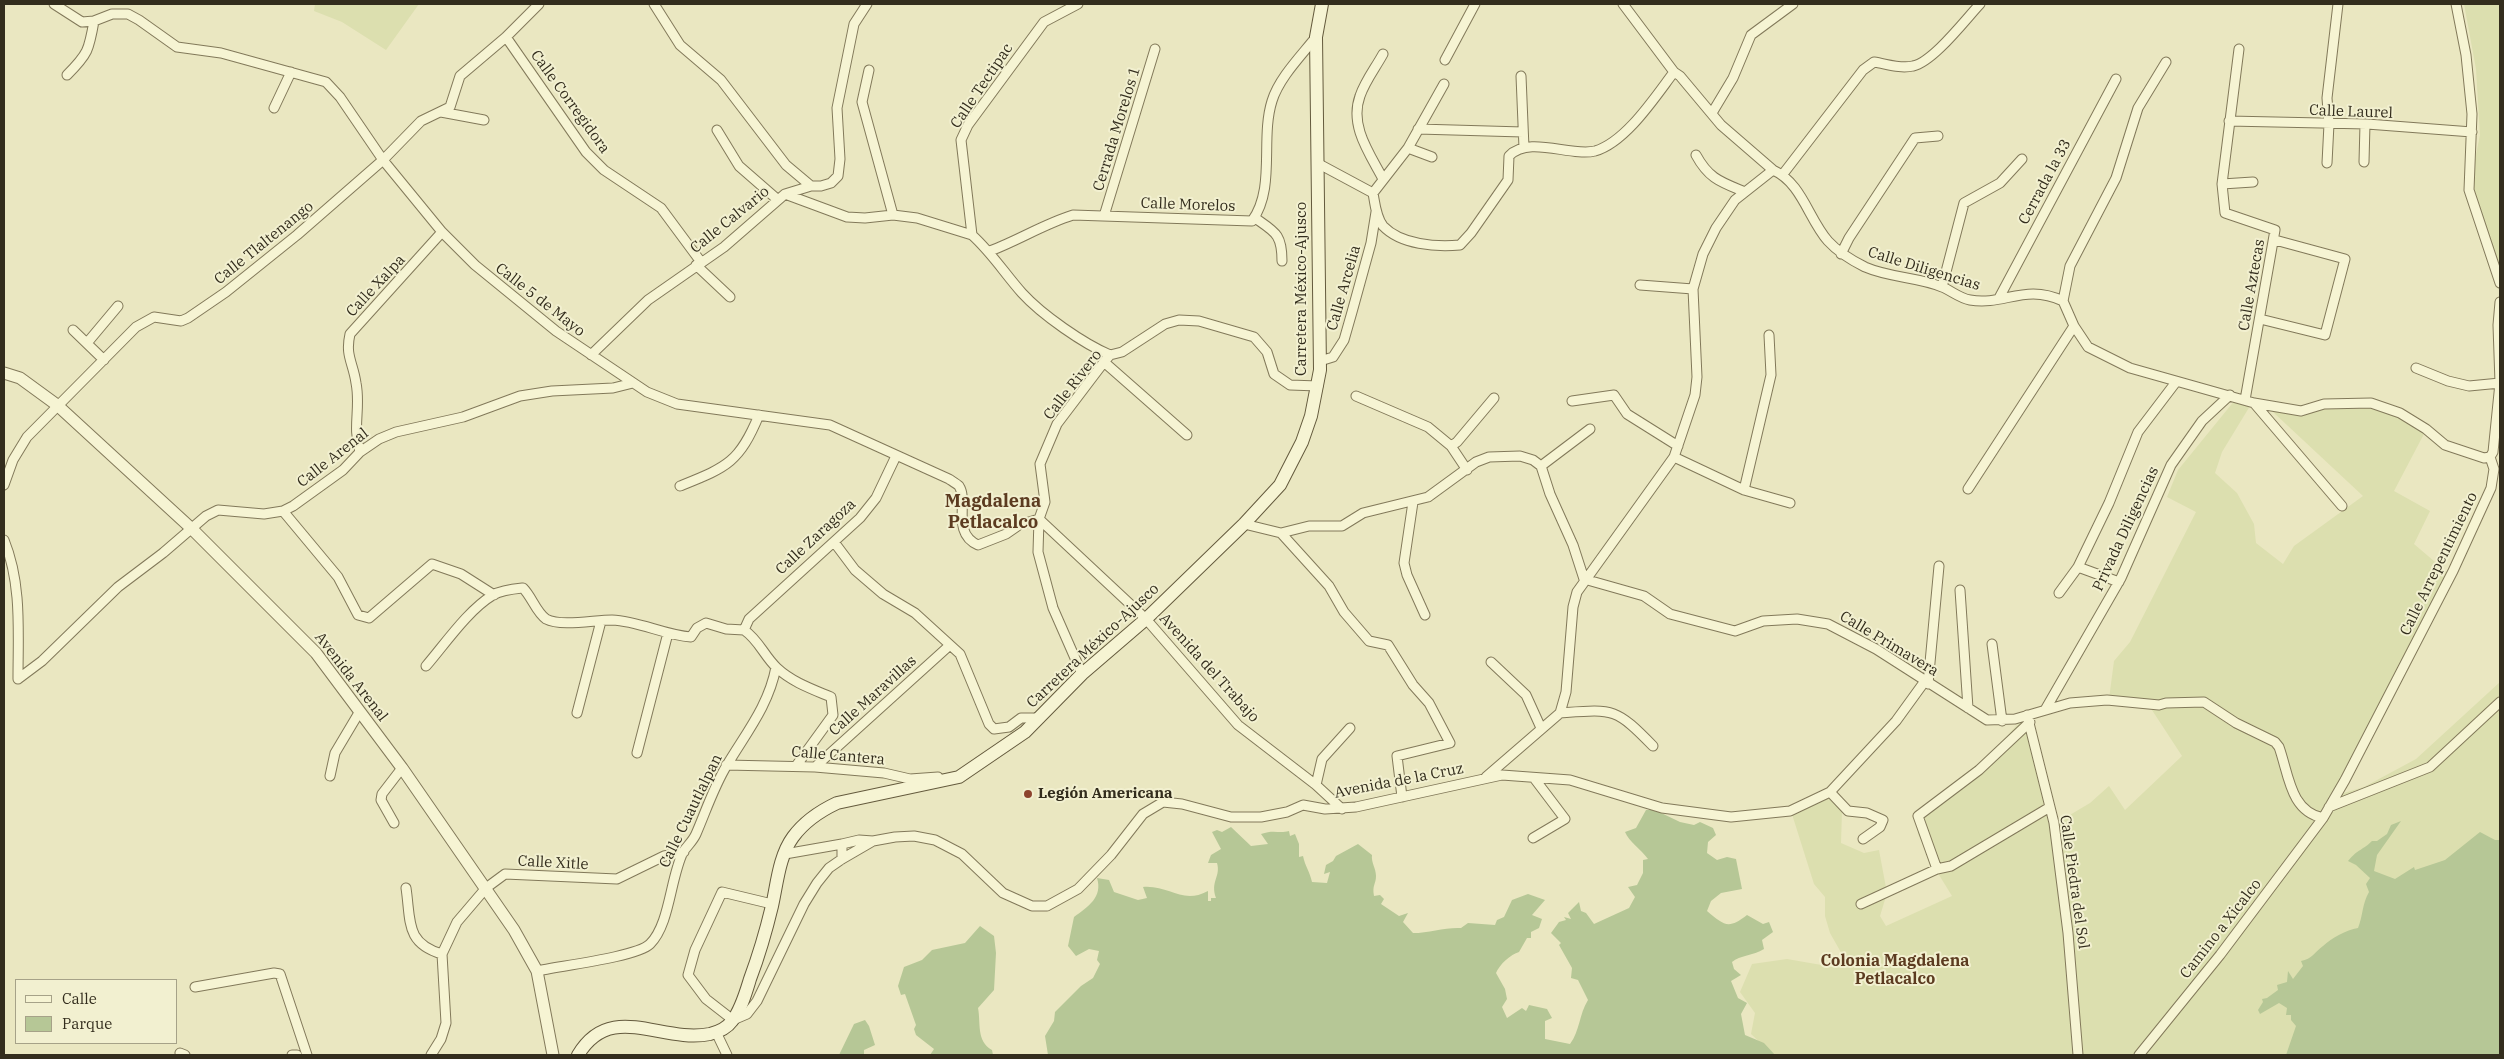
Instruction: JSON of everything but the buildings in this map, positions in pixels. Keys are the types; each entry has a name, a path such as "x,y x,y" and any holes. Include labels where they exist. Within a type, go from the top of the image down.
{"main road":[{"name":"Carretera México-Ajusco","path":"733,1020 756,961 784,854 802,826 822,810 837,803 960,777 1005,748 1040,718 1082,674 1146,619 1244,524 1280,485 1291,466 1311,416 1318,386 1320,361 1319,164 1316,37 1321,5"},
{"path":"578,1055 584,1045 597,1034 614,1027 630,1026 687,1037 716,1032 733,1020"}],"street":[{"name":"Calle 5 de Mayo","path":"54,4 74,19 82,22 94,21 112,14 128,14 140,20 177,47 220,53 326,82 334,88 383,160 442,232 489,277 556,331 647,392 677,404 830,425 959,486 962,494 962,524 973,543 978,545 986,544 1019,526 1039,519"},
{"name":"Calle Tlaltenango","path":"4,485 13,460 27,437 136,327 154,317 181,321 219,297 290,241 383,160 421,121 450,107 460,76 506,37 539,4"},
{"path":"654,4 680,45 721,80 786,165 812,186"},
{"path":"717,130 739,166 782,197 812,186 831,183 838,176 840,159 838,108 854,24 867,4"},
{"name":"Calle Tectipac","path":"972,235 961,140 964,132 1044,22 1078,4"},
{"path":"1445,60 1475,4"},
{"path":"1623,4 1674,72 1680,76 1721,125 1773,170 1783,174 1863,70 1874,62 1903,68 1921,63 1928,59 1980,4"},
{"path":"1712,113 1733,78 1751,35 1793,4"},
{"path":"2327,163 2328,98 2338,4"},
{"path":"2456,4 2470,84 2472,132 2469,190 2500,283"},
{"path":"67,75 85,56 90,44 94,21"},
{"name":"Calle Corregidora","path":"506,37 586,152 604,170 661,208 698,264 730,298"},
{"name":"Calle Morelos","path":"990,251 1023,238 1047,223 1073,215 1252,222 1259,211 1266,169 1268,123 1272,100 1288,72 1316,37"},
{"name":"Cerrada Morelos 1","path":"1104,216 1155,49"},
{"name":"Calle Aztecas","path":"2240,49 2222,184 2225,213 2275,230 2275,240 2260,319 2249,402"},
{"path":"1383,54 1360,96 1358,128 1363,142 1384,179"},
{"path":"2166,62 2138,108 2116,178 2070,266 2063,301 2074,326 2088,347 2108,358 2176,382 2230,395 2249,402 2301,411 2324,404 2370,403 2400,413 2426,429 2445,445 2484,458 2490,457"},
{"path":"869,70 862,102 893,215"},
{"path":"274,108 291,72"},
{"path":"1520,76 1524,148 1594,151 1613,142 1640,115 1674,72"},
{"name":"Cerrada la 33","path":"1999,298 2116,78"},
{"path":"1319,164 1373,193 1408,148 1444,84"},
{"path":"441,112 484,120"},
{"name":"Calle Laurel","path":"2229,121 2365,124 2472,132"},
{"path":"2364,162 2365,124"},
{"path":"1418,129 1523,132"},
{"path":"1841,254 1849,238 1915,138 1938,136"},
{"path":"1408,148 1432,157"},
{"name":"Calle Arcelia","path":"1376,212 1383,225 1393,234 1408,240 1446,246 1460,245 1471,233 1508,180 1508,156 1515,149 1524,148"},
{"path":"1696,155 1704,171 1718,181 1745,192"},
{"path":"1942,287 1964,202 2000,183 2022,158"},
{"path":"1653,746 1628,720 1616,713 1603,711 1560,713 1566,692 1573,607 1577,592 1584,579 1674,457 1695,395 1697,377 1693,289 1703,254 1716,228 1735,200 1773,170"},
{"name":"Calle Diligencias","path":"1783,174 1794,187 1827,240 1841,254 1866,267 1892,276 1942,287 1969,300 1985,301 2037,293 2050,294 2063,301"},
{"path":"2222,184 2253,182"},
{"name":"Calle Arcelia","path":"1320,361 1333,357 1344,340 1371,243 1376,212 1373,193"},
{"name":"Calle Calvario","path":"591,356 648,300 724,247 782,197 847,217 865,218 893,215 916,218 972,235"},
{"path":"1254,218 1278,234 1282,246 1282,261"},
{"name":"Calle Xalpa","path":"360,452 355,436 358,405 356,382 347,348 350,334 431,247 442,232"},
{"path":"972,235 990,251 1023,294 1081,341 1107,359 1187,435"},
{"path":"2260,319 2325,335 2345,259 2275,240"},
{"path":"1640,285 1693,289"},
{"name":"Calle Arrepentimiento","path":"2323,818 2435,607 2491,488 2494,469 2490,457 2497,446 2500,383 2498,325 2500,302"},
{"path":"87,343 118,306"},
{"name":"Calle Rivero","path":"1082,674 1053,608 1038,552 1039,519 1045,502 1040,464 1057,424 1107,359 1122,352 1165,324 1179,320 1199,321 1254,337 1267,352 1274,374 1290,384 1318,386"},
{"path":"1968,488 2074,326"},
{"path":"73,330 104,360"},
{"path":"1744,490 1771,375 1769,335"},
{"path":"2416,368 2448,381 2469,386 2500,383"},
{"name":"Avenida Arenal","path":"4,373 20,378 57,405 192,529 316,653 402,768 514,930 537,971 553,1055"},
{"path":"2059,593 2078,566 2109,503 2138,432 2176,382"},
{"name":"Calle Arenal","path":"6,556 12,565 20,633 18,679 42,661 118,587 206,516 218,510 264,514 283,511 293,506 343,470 360,452 379,439 396,432 463,417 520,396 552,391 613,388 633,383"},
{"path":"1572,401 1614,395 1627,414 1678,446"},
{"name":"Privada Diligencias","path":"2045,710 2119,582 2171,465 2202,421 2230,395"},
{"path":"1356,396 1428,427 1451,446 1466,470"},
{"path":"1451,446 1457,442 1494,398"},
{"path":"2249,402 2342,506"},
{"path":"680,486 718,469 738,456 753,432 759,415"},
{"path":"1541,466 1590,429"},
{"path":"1244,524 1281,533 1309,526 1342,526 1362,513 1428,497 1466,470 1489,457 1505,455 1533,460 1541,466 1550,494 1573,545 1584,579"},
{"name":"Calle Zaragoza","path":"744,630 749,619 860,518 876,498 896,456"},
{"path":"1674,457 1744,490 1790,503"},
{"path":"1413,502 1404,563 1425,615"},
{"path":"283,511 338,577 358,615 369,618 432,564 461,574 494,594"},
{"name":"Avenida del Trabajo","path":"1039,519 1146,619 1238,725 1316,785 1342,809"},
{"path":"1281,533 1329,586 1344,612 1369,641 1388,645 1413,685 1429,703 1450,743 1397,756 1402,797"},
{"path":"4,540 6,556"},
{"path":"834,542 855,570 883,594 915,614 960,654 988,724 994,729 1008,727 1021,718 1040,718"},
{"path":"1927,682 1939,566"},
{"path":"2078,566 2119,582"},
{"name":"Calle Primavera","path":"1584,579 1644,596 1670,614 1719,628 1735,630 1763,621 1798,619 1828,624 1876,649 1987,720 2002,721 2029,718 2045,710 2070,703 2107,700 2159,706 2166,703 2204,702 2236,723 2274,742 2279,748 2296,800 2306,813 2323,818"},
{"path":"426,666 473,611 494,594 523,588 546,619 560,622 601,621 647,626 668,633 691,637 697,628 706,623 726,630 744,630 754,637 776,667 794,681 831,696 833,715 796,766"},
{"path":"1960,590 1968,708"},
{"path":"577,713 601,621"},
{"path":"638,753 668,633"},
{"path":"1992,644 2002,721"},
{"name":"Calle Maravillas","path":"815,767 950,645"},
{"path":"1491,662 1526,695 1542,728"},
{"name":"Calle Cuautlalpan","path":"537,971 633,954 649,945 660,930 674,878 684,852 695,836 726,765 755,722 773,684 776,667"},
{"name":"Avenida de la Cruz","path":"733,1020 747,1014 757,1001 804,904 817,883 830,868 842,859 873,842 914,836 935,840 962,854 1003,893 1032,906 1046,906 1078,889 1111,855 1143,814 1163,802 1182,804 1231,817 1261,817 1287,812 1303,804 1324,809 1342,809 1502,775 1570,780 1662,808 1731,817 1790,811 1830,792 1896,721 1927,682"},
{"path":"2329,807 2430,767 2500,702"},
{"path":"330,776 335,753 360,711"},
{"name":"Avenida de la Cruz","path":"1484,778 1560,713"},
{"path":"1937,869 1918,816 1979,770 2029,718"},
{"name":"Calle Piedra del Sol","path":"2029,718 2050,807 2068,933 2078,1055"},
{"path":"1316,785 1322,759 1350,728"},
{"name":"Calle Cantera","path":"726,765 815,767 884,773 910,779 938,777 946,780"},
{"path":"394,823 380,800 382,794 402,768"},
{"path":"1533,838 1565,819 1534,778"},
{"path":"1830,792 1848,810 1867,813 1883,820 1880,827 1863,839"},
{"path":"1861,904 1937,869 1951,866 2050,807"},
{"name":"Camino a Xicalco","path":"2139,1055 2220,955 2323,818"},
{"path":"784,854 859,840 873,842"},
{"path":"842,844 842,859"},
{"name":"Calle Xitle","path":"430,1055 441,1039 446,1023 442,954 457,922 471,903 486,888 505,874 617,879 664,856 684,852"},
{"path":"406,888 414,937 420,945 442,954"},
{"path":"733,1020 706,999 688,976 695,950 722,892 772,904"},
{"path":"195,987 280,974 307,1055"},
{"path":"716,1032 727,1055"},
{"path":"292,1055 297,1055"}],"green space":[{"path":"315,4 419,4 386,50 342,22 314,11"},
{"path":"2464,4 2500,4 2500,278 2467,199 2480,135 2476,69"},
{"path":"2235,400 2250,406 2222,452 2215,473 2237,493 2254,524 2256,543 2283,564 2294,546 2363,496 2273,412 2261,405 2299,413 2323,406 2369,406 2398,415 2425,432 2394,491 2430,511 2414,544 2448,573 2337,795 2364,787 2416,759 2500,682 2500,865 2319,1021 2302,1055 1773,1055 1751,1034 1755,1013 1740,992 1752,964 1787,959 1833,967 1843,956 1830,933 1825,916 1825,897 1814,884 1791,811 1825,795 1842,811 1841,843 1864,853 1879,850 1887,893 1880,916 1886,926 1952,896 1936,870 1918,834 1917,816 1977,769 2026,715 2053,825 2090,803 2109,786 2125,810 2182,756 2150,707 2109,699 2114,661 2130,642 2196,512 2167,497 2178,470"},
{"path":"1646,810 1655,810 1680,822 1694,825 1700,822 1713,828 1716,835 1708,842 1707,853 1717,860 1727,857 1736,859 1742,889 1721,893 1711,901 1707,911 1726,924 1735,923 1747,915 1763,924 1769,922 1773,932 1762,940 1764,949 1732,962 1734,969 1741,975 1731,981 1738,998 1747,1003 1741,1014 1745,1035 1764,1043 1775,1055 1048,1055 1045,1036 1054,1021 1055,1012 1081,986 1093,978 1100,964 1097,960 1099,951 1089,949 1076,956 1068,946 1074,917 1089,905 1096,896 1098,891 1097,878 1109,880 1114,892 1138,900 1147,898 1143,887 1152,887 1191,896 1208,891 1208,901 1211,901 1211,898 1216,898 1214,887 1218,868 1217,863 1208,863 1211,855 1221,849 1212,832 1217,830 1222,832 1231,827 1251,846 1268,844 1261,834 1289,831 1290,836 1295,834 1299,844 1299,857 1303,856 1312,882 1327,883 1330,872 1324,874 1326,865 1333,861 1336,856 1358,844 1372,855 1376,876 1373,889 1374,896 1380,895 1384,899 1381,904 1399,916 1408,913 1403,922 1413,933 1461,928 1468,923 1495,925 1497,920 1504,917 1512,900 1528,894 1545,900 1532,915 1542,919 1539,928 1531,932 1531,938 1527,938 1519,952 1506,960 1496,973 1505,989 1507,999 1502,1007 1507,1018 1522,1008 1526,1011 1529,1005 1547,1009 1552,1018 1545,1021 1545,1039 1570,1044 1576,1034 1588,1000 1578,980 1571,978 1572,968 1559,945 1561,943 1551,933 1559,922 1566,920 1564,917 1571,919 1568,913 1579,902 1581,911 1586,913 1594,924 1629,908 1635,897 1628,887 1637,885 1643,873 1643,860 1648,859 1625,832 1636,828"},
{"path":"2401,821 2377,855 2374,871 2395,879 2414,867 2415,870 2445,860 2480,832 2495,840 2500,840 2500,1055 2286,1055 2296,1026 2291,1020 2291,1015 2286,1015 2287,1008 2279,1003 2260,1014 2258,1010 2263,1002 2262,999 2267,998 2278,990 2277,985 2287,982 2288,971 2293,979 2303,966 2301,961 2311,957 2335,937 2358,928 2369,892 2366,884 2370,878 2356,865 2348,861 2372,841 2377,841 2387,834 2391,825"},
{"path":"980,926 994,936 996,953 994,990 978,1008 981,1037 983,1042 992,1050 993,1055 930,1055 934,1049 916,1035 914,1029 916,1025 905,994 901,995 898,986 904,967 922,960 932,950 965,943"},
{"path":"865,1020 875,1045 864,1050 864,1055 839,1055 854,1024"}],"place":[{"name":"Legión Americana","path":"1028,794"}],"district":[{"name":"Magdalena Petlacalco","path":"993,512"},
{"name":"Colonia Magdalena Petlacalco","path":"1895,970"}]}
